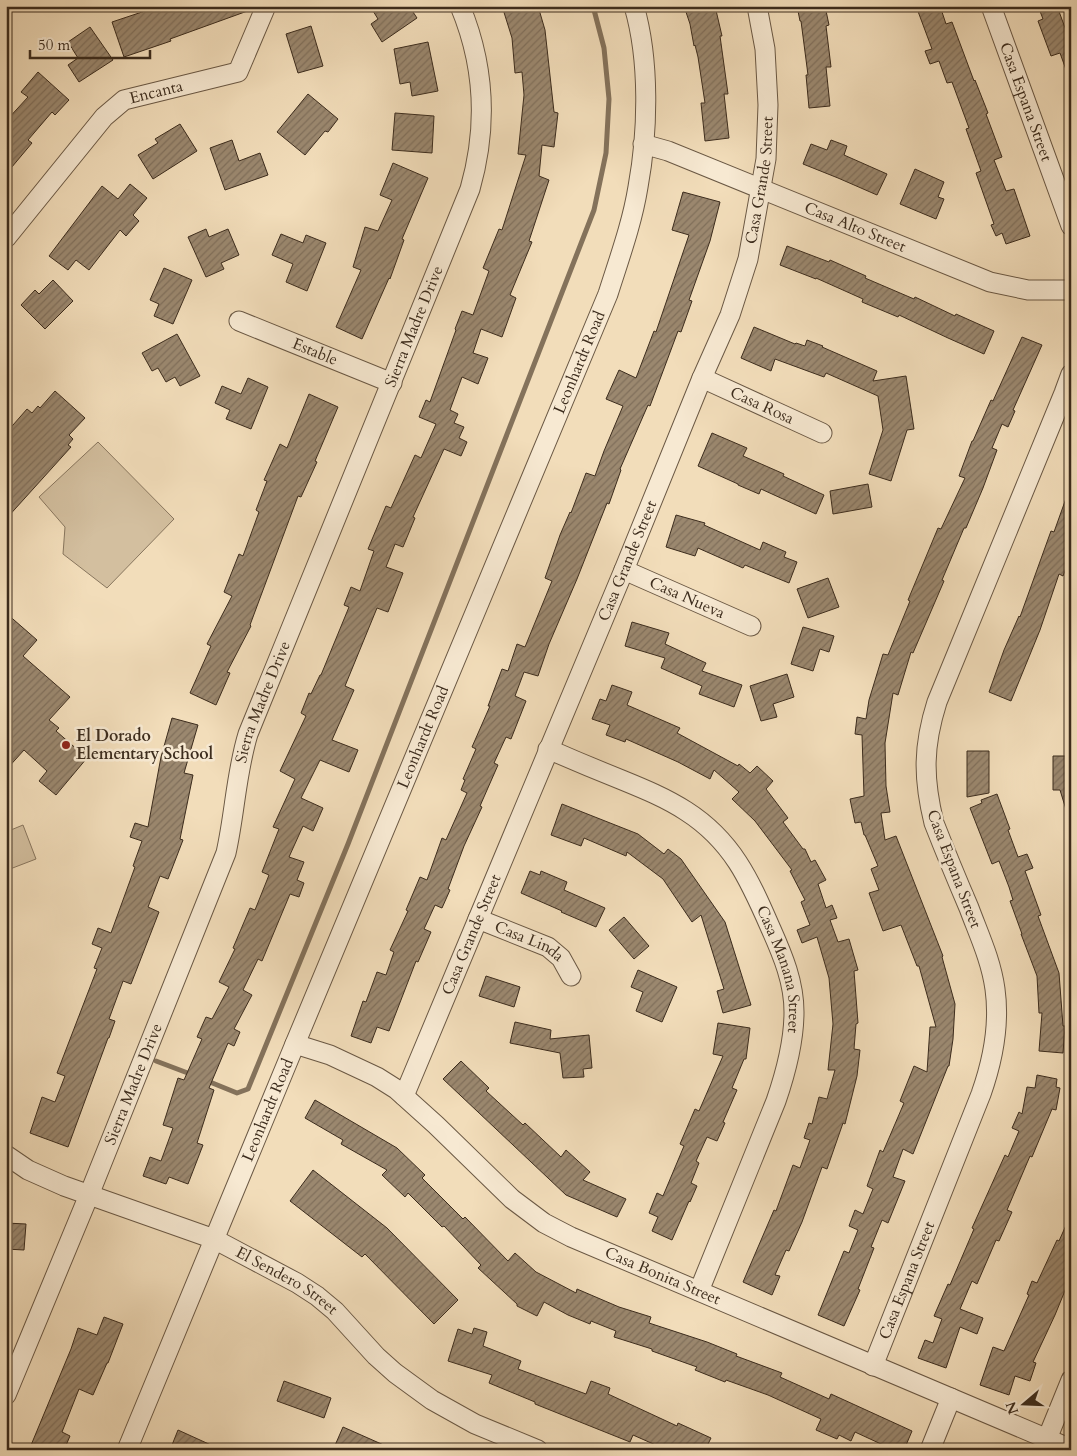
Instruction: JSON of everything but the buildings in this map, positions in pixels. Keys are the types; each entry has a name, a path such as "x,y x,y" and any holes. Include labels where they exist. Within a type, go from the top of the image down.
{"street":[{"name":"Encanta","path":"6,238 104,118 124,100 238,72 266,6"},
{"name":"Sierra Madre Drive","path":"6,1395 89,1195 226,852 232,827 238,775 248,734 470,189 477,166 481,134 481,93 472,39 460,6"},
{"name":"Leonhardt Road","path":"127,1450 294,1044 608,294 629,228 638,187 643,144 646,95 643,52 634,6"},
{"name":"Casa Grande Street","path":"404,1096 624,570 702,378 730,315 748,259 766,158 768,106 765,49 757,6"},
{"name":"Casa Espana Street","path":"991,6 1071,226"},
{"name":"Casa Alto Street","path":"643,144 668,151 990,282 1028,290 1071,290"},
{"name":"Estable","path":"239,321 392,383"},
{"name":"Casa Espana Street","path":"872,1366 981,1094 994,1053 996,1032 996,996 991,968 934,823 929,803 925,764 930,724 937,702 1071,374"},
{"name":"Casa Rosa","path":"702,378 822,433"},
{"name":"Casa Nueva","path":"624,570 751,626"},
{"name":"Casa Manana Street","path":"548,749 652,793 686,811 712,832 730,852 752,885 786,962 793,994 794,1011 790,1051 784,1076 699,1291"},
{"name":"Casa Linda","path":"478,919 548,947 561,958 571,976"},
{"name":"Casa Bonita Street","path":"294,1044 330,1055 376,1076 396,1089 512,1200 544,1223 571,1237 1071,1449"},
{"name":"El Sendero Street","path":"6,1155 28,1170 89,1195 214,1239 297,1283 317,1296 335,1312 376,1356 395,1373 432,1400 475,1424 538,1450"},
{"path":"1047,1439 1071,1380"},
{"path":"930,1450 951,1398"}],"shaded area":[{"path":"98,442 174,519 107,588 63,554 65,527 39,497"},
{"path":"23,825 36,859 10,869 6,860 6,832"}],"waterway":[{"path":"205,1080 237,1093 248,1089 348,844 594,210 606,153 609,99 604,48 593,6"},
{"path":"156,1061 193,1075"}],"place":[{"name":"El Dorado Elementary School","path":"66,745"}]}
